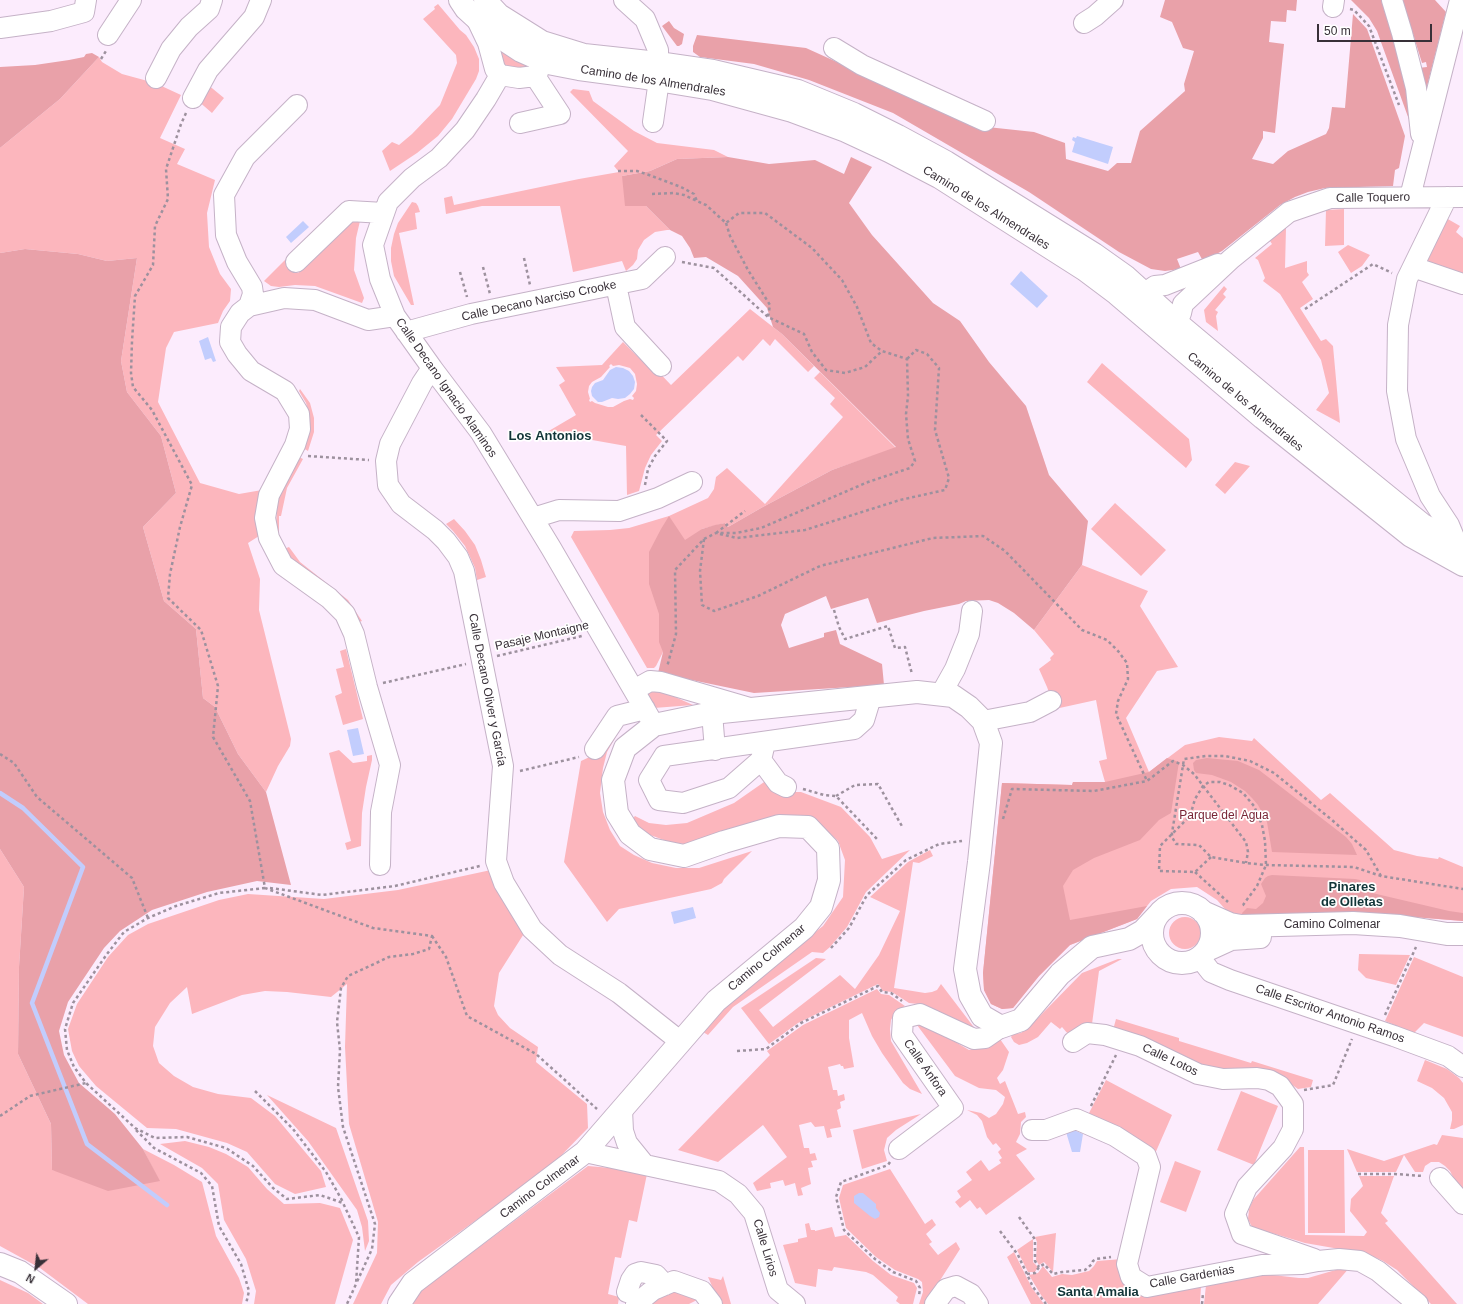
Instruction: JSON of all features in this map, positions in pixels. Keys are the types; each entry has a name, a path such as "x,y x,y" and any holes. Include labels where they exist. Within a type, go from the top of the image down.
{"main road":[{"name":"Camino de los Almendrales","path":"460,0 466,9 489,30 521,51 539,59 584,55 658,71 713,71 798,91 854,114 946,162 1094,254 1125,276 1147,295 1278,431 1411,536 1458,548"},
{"name":"Camino de los Almendrales","path":"485,0 539,59"},
{"name":"Camino de los Almendrales","path":"1147,295 1180,313 1281,410 1423,525 1458,548"},
{"name":"Camino Colmenar","path":"399,1304 413,1283 585,1152 716,1001 804,928 821,907 829,880 828,848 808,827 779,826 724,842 684,856 650,849 630,834 617,813 613,780 625,748 649,717 712,713 917,692 953,696 969,706 983,721 991,743 979,862 965,969 970,995 982,1016 1001,1027"},
{"path":"1001,1027 1021,1020 1060,974 1092,948 1129,938 1143,932 1164,909 1172,905 1180,903 1197,907 1204,912 1210,920 1212,930 1211,940 1204,954 1192,962 1184,963 1176,962 1164,957 1144,943 1129,938"},
{"name":"Camino Colmenar","path":"1204,912 1230,924 1241,926 1353,923 1400,926 1447,934 1463,934"},
{"path":"1158,915 1152,929 1152,937 1154,945 1164,957"},
{"name":"Camino Colmenar","path":"1204,954 1232,940 1308,934 1369,934 1403,937 1446,946 1463,947"},
{"path":"0,1264 20,1272 66,1304"}],"street":[{"path":"0,28 51,21 84,12 86,0"},
{"path":"108,36 131,0"},
{"path":"156,78 171,49 189,27 209,9 212,0"},
{"path":"193,98 208,70 254,17 261,0"},
{"path":"624,0 645,19 658,50 658,71 653,122"},
{"path":"1084,23 1095,16 1113,0"},
{"path":"1392,0 1416,88 1422,146"},
{"path":"1434,223 1434,212 1430,203 1416,197 1422,146 1460,0"},
{"path":"477,20 488,43 495,69 500,75 519,78 539,59 560,114 520,124"},
{"path":"834,48 862,65 985,121"},
{"name":"Calle Decano Ignacio Alaminos","path":"500,75 486,100 465,130 439,158 412,178 388,202 373,245 380,279 401,324 481,433 649,717"},
{"path":"297,105 245,157 224,196 226,235 237,262 252,287 253,294 249,306 240,313 231,327 230,342 237,354 251,371 286,391 299,414 300,429 295,445 270,495 265,518 269,538 283,564 329,598 345,614 354,634 367,687 390,765 381,812 380,864"},
{"path":"1455,197 1434,223 1410,273 1398,325 1397,391 1406,439 1430,496 1449,525 1458,548"},
{"name":"Calle Toquero","path":"1180,313 1230,259 1289,212 1330,198 1455,197"},
{"path":"296,262 349,211 384,213"},
{"name":"Calle Decano Narciso Crooke","path":"249,306 284,298 315,300 368,320 401,324 471,314 642,279 665,257"},
{"name":"Calle Toquero","path":"1147,295 1230,259"},
{"path":"1410,273 1463,284"},
{"path":"616,285 625,327 661,366"},
{"name":"Calle Decano Oliver y García","path":"432,368 422,383 390,444 386,461 388,485 401,504 435,530 446,541 458,557 464,571 503,766 496,861 504,883 532,929 560,955 619,993 681,1042"},
{"path":"532,518 559,510 619,511 658,498 692,482"},
{"path":"941,694 955,669 969,634 972,611"},
{"path":"634,690 650,681 661,682 752,708"},
{"path":"764,751 729,788 683,803 659,800 649,780 664,756 715,750 764,751 854,729 864,720 871,697"},
{"path":"983,721 1030,712 1051,701"},
{"path":"712,713 715,750"},
{"path":"595,749 617,716 649,717"},
{"path":"764,751 778,783 786,787"},
{"name":"Calle Escritor Antonio Ramos","path":"1204,954 1211,972 1448,1056 1463,1067"},
{"name":"Calle Ánfora","path":"894,1157 953,1108 902,1035 903,1018 920,1014 974,1039 985,1038 1001,1027"},
{"name":"Calle Lotos","path":"1073,1042 1087,1033 1105,1034 1140,1046 1198,1074 1223,1079 1257,1078 1269,1080 1280,1086 1293,1104 1293,1129 1283,1148 1247,1187 1235,1214 1242,1234 1318,1261"},
{"path":"617,1116 627,1143 644,1164"},
{"name":"Calle Gardenias","path":"1032,1130 1046,1130 1076,1119 1115,1136 1146,1156 1150,1167 1127,1264 1131,1277 1147,1287 1262,1265 1302,1264 1339,1259 1360,1261 1378,1271 1418,1304"},
{"name":"Calle Lirios","path":"585,1152 719,1181 738,1194 754,1212 778,1290 795,1304"},
{"path":"1440,1178 1463,1204"},
{"path":"631,1298 674,1281 702,1291 712,1304"},
{"path":"926,1302 956,1286 971,1294 978,1304"}],"path":[{"path":"1354,10 1369,26 1399,106"},
{"path":"193,98 181,124 166,169 168,200 156,226 153,265 134,296 131,373 133,387 152,410 192,485 180,527 170,574 168,598 201,630 218,686 213,737 250,801 264,888"},
{"path":"618,171 637,171 681,187 694,194 697,201"},
{"path":"652,194 673,193 684,195 706,205 726,223 730,236 748,270 770,305 768,317"},
{"path":"726,223 739,212 765,213 812,248 842,280 857,307 871,343 882,351 907,359"},
{"path":"665,257 698,266 714,268 768,317 804,334 812,352 826,370 845,373 865,367 882,351"},
{"path":"524,258 534,301"},
{"path":"1305,309 1373,264 1410,273"},
{"path":"483,267 494,309"},
{"path":"460,272 471,314"},
{"path":"916,350 927,354 939,368 935,430 949,478 945,490 900,500 805,530 737,538 716,533 736,532 761,528 868,482 910,468 915,461 908,439 906,414 908,396 907,359 916,350"},
{"path":"641,416 667,441 655,456 648,469 644,484"},
{"path":"305,463 311,450"},
{"path":"311,456 386,461"},
{"path":"661,682 667,667 676,634 675,570 704,539 716,533 745,511"},
{"path":"704,539 700,571 702,605 714,611 758,596 820,566 933,538 983,536 1005,551 1082,630 1107,640 1118,650 1127,663 1128,679 1118,701 1116,714 1148,782"},
{"path":"834,610 838,627 845,639 888,626 895,648 905,647 917,692"},
{"name":"Pasaje Montaigne","path":"496,657 600,632"},
{"path":"379,676 382,684 468,664"},
{"path":"502,776 589,755 595,749"},
{"path":"0,754 14,763 37,797 132,878 148,918"},
{"path":"1381,876 1366,850 1274,773 1250,761 1225,756 1184,758 1172,833 1172,838 1176,844 1199,845 1211,857 1246,863 1266,865 1354,867 1381,876 1463,889"},
{"path":"1002,822 1012,790 1094,791 1148,782 1173,761 1183,765 1194,774 1246,842 1248,852 1246,863"},
{"path":"1229,903 1195,872 1159,871 1160,846 1190,816 1195,799 1203,786 1209,782 1220,782 1243,793 1254,806 1262,825 1265,841 1266,865 1256,886 1243,905 1235,908"},
{"path":"786,787 836,796 856,785 878,784 903,828"},
{"path":"836,796 878,840"},
{"path":"831,948 849,928 867,895 906,860 939,844 963,841"},
{"path":"1195,872 1211,857"},
{"path":"246,1304 249,1291 241,1264 219,1226 212,1186 201,1173 154,1148 86,1082 74,1067 67,1050 65,1029 72,1003 124,932 148,918 176,906 219,893 264,888 322,895 395,886 487,865 496,861"},
{"path":"264,888 373,928 432,936 446,957 467,1016 536,1054 617,1116"},
{"path":"347,1304 372,1249 374,1224 343,1127 338,1094 340,1050 337,1022 341,988 348,976 389,957 413,954 429,949 432,936"},
{"path":"1382,1020 1412,956"},
{"path":"737,1051 766,1049 801,1024 878,986 882,992 891,993 906,1005"},
{"path":"1303,1090 1333,1085 1352,1038"},
{"path":"1090,1108 1120,1048"},
{"path":"0,1116 30,1096 86,1082"},
{"path":"255,1091 293,1129 326,1172 343,1203 359,1237 356,1284"},
{"path":"135,1128 155,1138 187,1137 226,1148 253,1166 273,1188 288,1199 320,1195 343,1203"},
{"path":"894,1157 841,1182 836,1197 844,1230 875,1259 893,1272 916,1281 926,1302"},
{"path":"1358,1174 1395,1174 1440,1178"},
{"path":"1019,1217 1034,1238 1034,1261 1039,1267"},
{"path":"1000,1230 1018,1255 1033,1287 1046,1304"},
{"path":"1027,1274 1035,1273 1039,1267 1044,1264 1053,1274 1085,1270 1096,1259 1116,1256"}],"green space":[{"path":"438,4 466,35 474,47 479,59 479,71 476,79 452,119 438,136 417,153 390,171 382,151 392,142 399,145 412,134 440,105 457,63 456,55 423,19 435,9 434,7"},
{"path":"496,48 529,65 523,70 506,70"},
{"path":"99,57 102,62 122,74 155,83 181,95 160,138 185,149 177,164 215,180 207,213 209,247 220,274 231,289 230,301 223,311 218,323 174,332 166,348 158,402 200,483 239,494 262,490 259,536 248,543 260,579 259,610 291,739 290,746 278,766 266,792 238,754 215,707 203,698 196,629 164,601 143,527 176,493 161,436 127,392 121,361 137,258 107,261 78,254 25,249 0,253 0,148 60,99"},
{"path":"207,84 224,98 212,113 197,100"},
{"path":"573,89 589,91 593,101 634,131 657,143 714,150 728,157 677,159 650,171 622,176 646,206 670,230 655,232 644,240 638,250 637,259 626,271 622,261 573,272 560,206 482,206 446,214 444,198 452,196 454,205 619,172 614,166 628,151 570,92"},
{"path":"412,202 416,203 420,212 415,213 417,229 399,233 414,305 411,305 394,276 391,261 391,248 394,234 398,223"},
{"path":"1344,209 1344,245 1325,246 1326,210"},
{"path":"1446,218 1460,226 1456,232 1463,238 1463,274 1425,260"},
{"path":"360,221 356,238 354,270 364,298 362,303 315,286 295,285 279,287 271,286 264,281 285,260 298,273 351,222"},
{"path":"1286,228 1285,268 1307,261 1307,272 1309,275 1302,282 1313,299 1300,308 1321,341 1326,339 1333,346 1340,423 1316,410 1329,393 1321,360 1280,294 1263,281 1265,278 1258,260 1255,258 1272,244 1268,238 1280,229"},
{"path":"1348,245 1370,255 1362,266 1351,273 1338,252"},
{"path":"1224,286 1227,289 1223,294 1226,297 1215,310 1218,312 1216,316 1218,331 1206,322 1204,310"},
{"path":"750,309 782,334 814,366 808,372 775,339 770,346 763,339 743,361 738,356 656,435 662,441 651,455 645,468 639,491 627,495 626,446 547,432 576,415 559,385 565,381 556,367 602,365 623,342 647,366 650,363 671,385","holes":["611,364 613,366 619,365 630,368 635,374 637,384 636,391 632,396 634,398 633,400 630,399 624,401 613,407 608,407 592,401 590,402 588,392 589,386 592,382 601,377"]},
{"path":"1102,363 1189,439 1192,460 1186,468 1087,382"},
{"path":"820,372 896,448 832,470 728,527 725,523 702,529 663,652 654,668 647,668 571,537 574,531 629,528 669,516 708,498 714,489 716,477 727,468 765,504 843,417 830,404 835,398 814,378"},
{"path":"300,389 310,403 314,418 314,432 308,451 303,448 310,432 310,417 306,403 299,391"},
{"path":"299,457 303,459 287,488 281,516 279,516 279,538 276,523 278,497"},
{"path":"1235,462 1250,466 1225,494 1215,485"},
{"path":"1115,503 1166,550 1141,576 1091,529"},
{"path":"454,519 475,545 486,577 477,580 475,568 465,546 446,524"},
{"path":"289,547 300,562 348,600 362,621 359,622 291,558 284,549"},
{"name":"Parque del Agua","path":"1082,565 1148,591 1140,606 1178,667 1157,671 1126,718 1149,772 1185,745 1219,737 1252,741 1254,738 1321,800 1330,793 1394,850 1417,856 1438,859 1439,857 1463,867 1463,921 1377,914 1232,917 1217,900 1197,887 1171,889 1151,901 1137,919 1070,945 1039,976 1013,1008 1002,1009 991,1004 984,990 983,973 1002,783 1072,785 1073,782 1105,782 1099,761 1107,759 1096,700 1055,709 1039,669 1051,660 1050,658 1054,654 1034,630"},
{"path":"346,649 363,719 343,725 335,696 342,693 336,669 344,667 340,651"},
{"path":"655,688 693,705 654,708 647,695"},
{"path":"622,726 607,752 603,768 600,793 603,812 610,830 620,846 634,855 652,863 676,868 699,868 752,851 724,879 722,883 711,889 619,909 607,922 564,862 581,761 594,755"},
{"path":"339,750 353,763 367,761 367,756 372,755 362,813 361,846 347,850 345,843 351,841 329,753"},
{"path":"767,780 784,792 801,792 841,807 870,837 882,859 910,850 866,892 847,927 830,947 823,953 812,952 733,1007 708,1035 698,1029 726,1001 823,926 843,897 845,860 838,841 813,818 803,815 773,818 691,845 669,842 645,833 632,819 635,816 649,823 666,825 687,823 734,803"},
{"path":"0,849 24,887 19,967 18,1054 51,1124 52,1170 159,1181 143,1149 202,1182 216,1236 239,1278 244,1293 242,1304 88,1304 40,1268 0,1246"},
{"path":"930,850 933,856 919,863 913,862 894,988 925,993 937,990 941,984 976,1030 918,1004 909,1003 892,992 883,991 878,984 798,1023 769,1044 741,1008 816,958 826,959 759,1010 773,1027 840,975 855,989 879,955 900,911 870,897 908,862"},
{"path":"491,870 525,932 499,973 494,1006 498,1015 510,1028 538,1047 536,1062 587,1104 588,1128 550,1167 418,1262 391,1285 381,1304 353,1304 377,1253 378,1222 349,1124 345,1047 347,984 331,997 265,991 242,995 192,1014 187,987 170,1003 155,1027 153,1046 159,1063 174,1076 193,1087 218,1094 251,1098 275,1116 321,1171 326,1187 295,1194 275,1184 247,1152 227,1143 176,1129 147,1128 96,1086 79,1066 72,1051 68,1029 77,1004 108,957 128,935 148,924 219,900 248,894 324,899 398,890"},
{"path":"1182,917 1188,917 1198,924 1201,933 1200,939 1194,946 1188,949 1182,949 1172,942 1169,936 1169,930 1176,920"},
{"path":"1359,954 1410,955 1396,985 1366,978 1358,970"},
{"path":"1414,957 1463,977 1463,1037 1424,1023 1414,1033 1385,1021"},
{"path":"1118,959 1122,959 1099,971 1092,1024 1068,1034 1062,1027 1060,1029 1051,1022 1038,1037 1027,1043 1019,1045 1014,1042 1011,1037 1013,1034 1021,1033 1036,1020 1082,973"},
{"path":"877,989 881,994 889,995 905,1006 896,1011 891,1020 891,1041 922,1094 910,1089 903,1083 872,1036 862,1013 849,1020 849,1038 854,1067 844,1069 840,1064 828,1067 833,1090 837,1090 838,1096 844,1094 845,1100 840,1102 841,1108 837,1110 841,1127 830,1129 832,1137 827,1138 824,1126 815,1127 811,1122 799,1125 804,1148 809,1148 810,1154 815,1153 817,1160 811,1161 813,1167 808,1168 811,1184 801,1188 803,1195 798,1196 795,1183 785,1186 783,1180 770,1183 771,1188 757,1191 753,1183 787,1157 763,1125 718,1162 678,1150 770,1055 767,1051 803,1025"},
{"path":"1116,1019 1179,1038 1179,1041 1313,1080 1311,1087 1298,1089 1288,1082 1224,1074 1113,1030"},
{"path":"914,1021 935,1030 969,1050 984,1046 1000,1039 1009,1052 1003,1070 997,1078 1000,1084 1005,1081 1018,1114 1025,1112 1026,1117 1021,1122 1020,1134 1016,1142 1027,1149 1016,1155 1035,1179 986,1215 980,1207 977,1209 970,1200 960,1208 955,1202 961,1197 957,1191 972,1180 966,1172 981,1160 989,1171 1001,1163 999,1160 1002,1158 998,1152 1001,1149 996,1143 993,1145 987,1137 982,1121 977,1115 967,1110 981,1113 989,1118 996,1114 1003,1104 1005,1097 996,1090 979,1088 955,1076"},
{"path":"1425,1060 1447,1069 1463,1083 1463,1125 1450,1129 1452,1112 1444,1098 1432,1088 1417,1081"},
{"path":"1106,1080 1172,1115 1154,1156 1088,1115"},
{"path":"1241,1091 1278,1106 1254,1165 1217,1150"},
{"path":"267,1095 336,1128 368,1221 369,1241 365,1251 362,1227 357,1210 308,1141"},
{"path":"921,1114 896,1130 887,1138 884,1150 887,1161 862,1169 853,1130"},
{"path":"1442,1135 1463,1138 1463,1197 1450,1171 1439,1162 1431,1162 1425,1166 1423,1172 1415,1172 1404,1155 1396,1172 1357,1172 1347,1149 1384,1161 1434,1144 1437,1145"},
{"path":"185,1141 209,1147 226,1154 248,1167 267,1189 284,1204 320,1203 340,1208 353,1240 335,1304 254,1304 256,1291 246,1259 224,1220 218,1184 202,1168 160,1144"},
{"path":"1300,1147 1304,1147 1305,1235 1364,1236 1367,1232 1350,1211 1351,1199 1363,1186 1359,1176 1394,1176 1381,1213 1388,1221 1385,1223 1457,1304 1431,1304 1397,1270 1368,1254 1305,1243 1252,1227 1248,1219 1249,1209 1253,1200"},
{"path":"1308,1150 1344,1150 1345,1233 1308,1233"},
{"path":"1175,1161 1201,1171 1186,1212 1160,1202"},
{"path":"588,1166 622,1169 647,1174 637,1222 629,1220 621,1258 615,1257 608,1294 619,1297 618,1304 410,1304 415,1295"},
{"path":"890,1169 925,1224 932,1219 936,1225 926,1234 932,1242 929,1244 938,1255 956,1242 960,1249 925,1304 919,1304 923,1292 922,1282 895,1270 876,1257 846,1228 839,1198 843,1185"},
{"path":"809,1223 811,1230 815,1231 832,1227 835,1237 846,1235 873,1261 891,1275 914,1283 917,1288 913,1304 900,1304 896,1301 898,1297 873,1275 866,1272 834,1267 832,1271 818,1269 816,1287 795,1283 783,1245 798,1242 798,1239 807,1237 805,1224"},
{"path":"1056,1233 1053,1272 1044,1262 1039,1265 1036,1260 1037,1242 1035,1237"},
{"path":"1033,1239 1033,1262 1038,1267 1035,1272 1028,1272 1017,1250"},
{"path":"1014,1252 1032,1288 1044,1304 1031,1304 1007,1257"},
{"path":"1122,1259 1122,1278 1125,1286 1134,1291 1201,1286 1200,1304 1048,1304 1029,1275 1038,1273 1043,1266 1052,1277 1062,1274 1072,1275 1089,1271 1097,1261"},
{"path":"1350,1267 1318,1304 1204,1304 1206,1285 1264,1274 1308,1278"},
{"path":"723,1276 731,1304 720,1304 708,1277 721,1280"},
{"path":"0,1280 28,1293 43,1304 0,1304"},
{"path":"671,1291 692,1296 697,1300 689,1304 648,1304"}],"shaded area":[{"path":"1165,0 1297,0 1296,11 1287,10 1286,22 1271,21 1269,42 1284,44 1275,133 1263,131 1263,138 1252,159 1273,164 1288,151 1326,134 1329,128 1332,107 1345,108 1353,14 1367,29 1405,136 1399,168 1395,170 1393,186 1325,188 1308,192 1280,205 1222,251 1203,261 1198,252 1177,259 1181,269 1165,271 1151,269 1119,252 1029,192 893,113 809,80 754,64 700,57 693,52 693,46 697,35 806,48 978,126 1034,132 1065,143 1066,159 1108,171 1117,163 1131,163 1140,131 1185,91 1184,84 1194,51 1183,48 1172,22 1160,17"},
{"path":"1351,0 1385,0 1398,44 1414,127 1412,128 1377,31 1369,18"},
{"path":"1400,0 1435,0 1446,12 1421,110 1418,68 1427,67 1426,62 1422,63 1409,21"},
{"path":"669,21 674,28 684,34 682,44 679,46 677,46 662,26"},
{"path":"92,53 99,57 60,99 0,148 0,67 35,65 69,60 84,57 86,54"},
{"path":"728,157 769,164 815,160 844,174 851,157 872,167 849,203 872,235 933,303 960,321 989,362 1026,406 1049,475 1088,521 1082,565 1034,630 1014,613 998,603 989,600 966,601 959,604 877,623 868,598 831,609 826,596 785,614 781,625 789,648 824,637 824,633 836,630 840,644 882,664 884,685 754,693 658,673 663,652 659,642 659,614 649,584 649,552 669,516 685,540 702,529 715,525 725,523 728,527 832,470 896,447 782,334 773,327 767,308 738,276 706,257 694,258 690,248 682,236 670,230 646,206 625,206 622,176 650,171 677,159"},
{"path":"25,249 78,254 107,261 137,258 121,361 127,392 161,436 176,493 143,527 164,601 196,629 203,698 215,707 238,754 266,792 291,885 257,881 207,892 152,910 120,931 104,948 68,1002 59,1031 64,1055 79,1083 115,1114 143,1149 160,1181 108,1191 52,1170 51,1124 18,1054 19,967 24,887 0,849 0,253"},
{"path":"1167,758 1179,762 1171,813 1159,820 1140,840 1094,858 1073,870 1063,886 1070,920 1147,906 1137,919 1070,945 1039,976 1013,1008 1002,1009 991,1004 984,990 983,973 1002,783 1072,785 1073,782 1105,782 1149,772"},
{"path":"1207,758 1238,761 1259,770 1346,837 1352,844 1357,855 1272,852 1267,822 1258,805 1252,798 1245,791 1231,782 1212,775 1196,773 1193,763 1196,760"},
{"path":"1272,875 1360,880 1364,889 1368,892 1463,913 1463,921 1377,914 1244,919 1242,913 1247,908 1256,909 1263,903 1266,896 1261,884 1265,878"}],"water":[{"path":"1077,136 1113,147 1108,164 1072,152 1075,142 1072,140 1073,137 1076,138"},
{"path":"303,221 309,227 291,243 286,237"},
{"path":"1021,271 1048,296 1037,308 1010,284"},
{"path":"208,337 216,361 213,362 211,358 205,360 199,341"},
{"path":"616,367 629,371 635,382 634,389 625,398 612,398 598,402 592,396 592,387 595,383 603,380 610,370"},
{"path":"358,728 364,754 353,756 347,730"},
{"path":"693,907 696,918 674,924 671,912"},
{"path":"1074,1130 1083,1134 1080,1152 1072,1152 1066,1132"},
{"path":"859,1193 863,1193 876,1204 876,1208 880,1213 879,1217 875,1219 854,1203 854,1196"}],"waterway":[{"path":"0,793 23,808 83,867 32,1003 87,1144 167,1205"}],"district":[{"name":"Los Antonios","path":"550,436"},
{"name":"Pinares de Olletas","path":"1352,894"},
{"name":"Santa Amalia","path":"1098,1292"}]}
